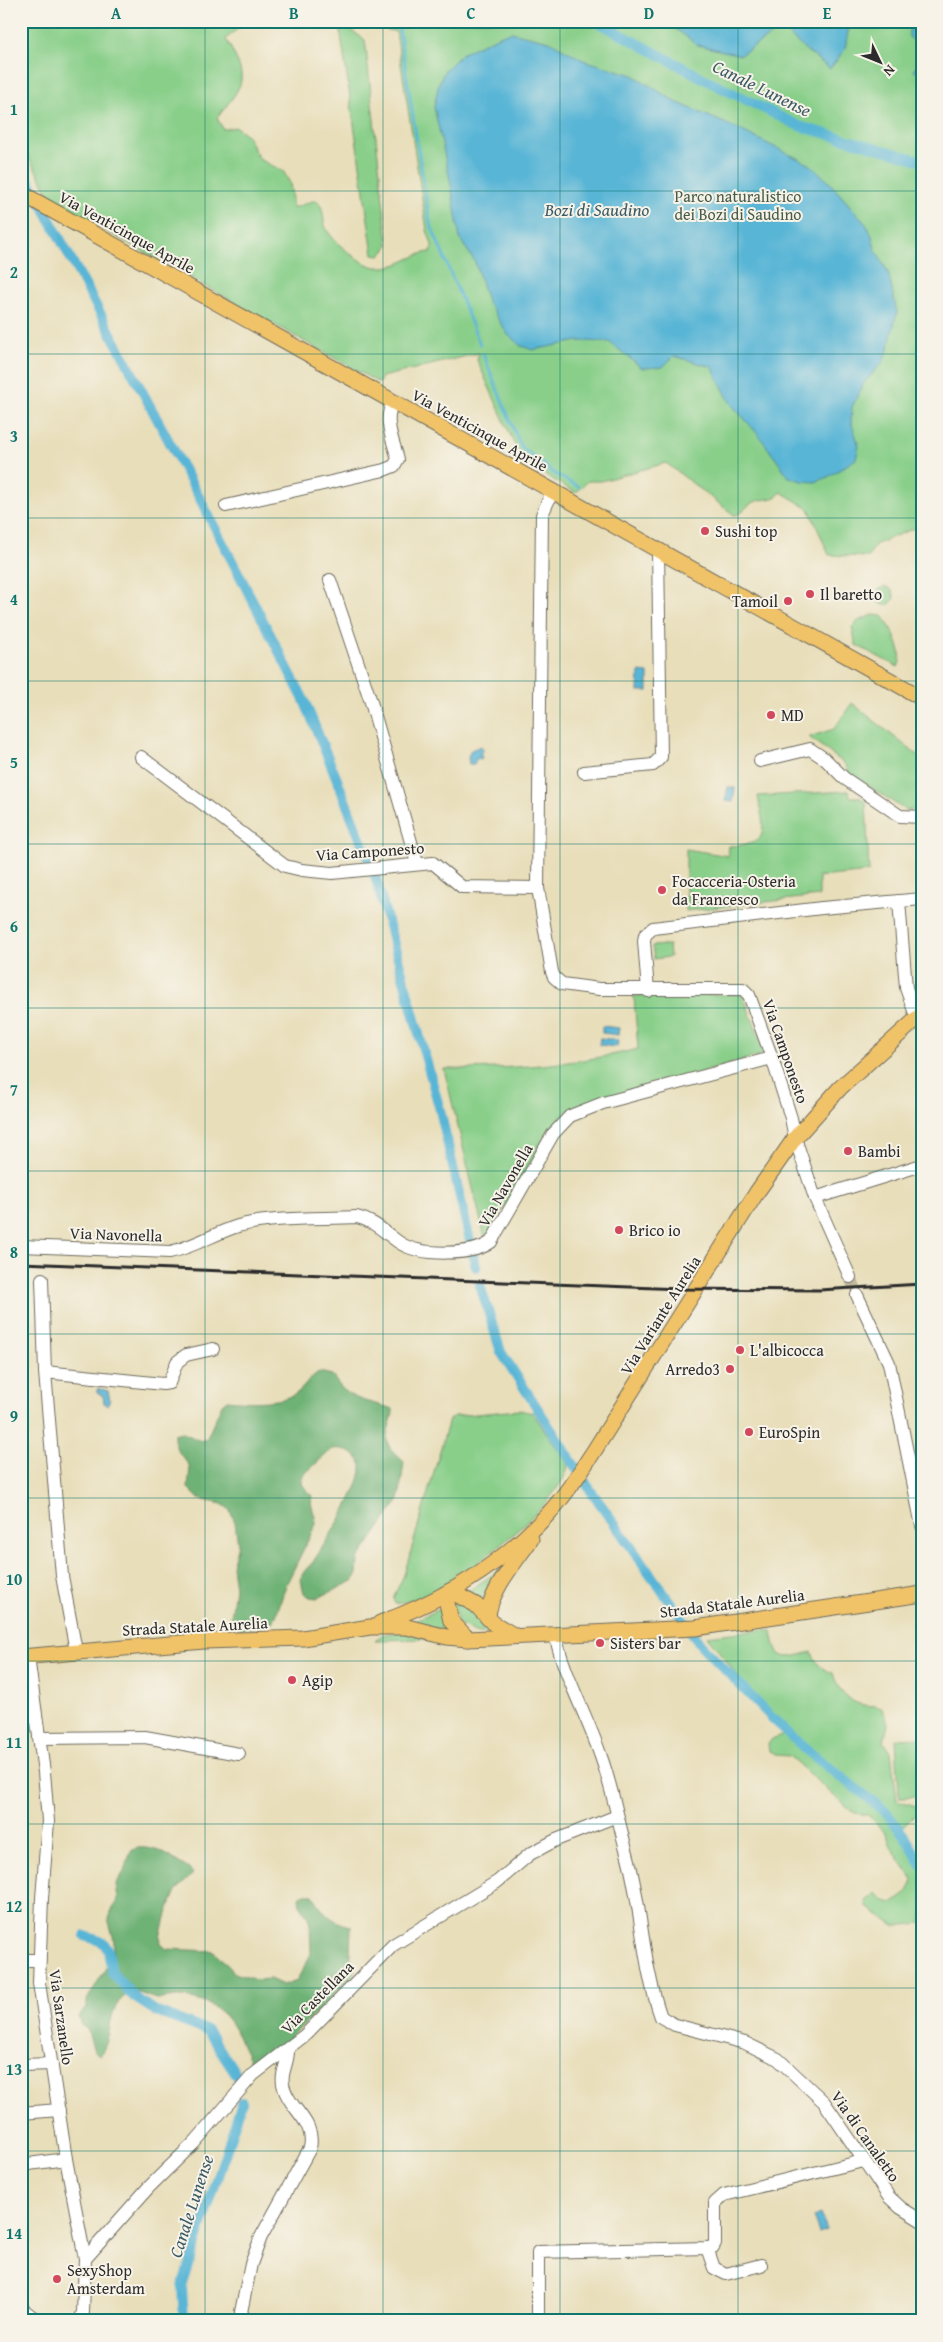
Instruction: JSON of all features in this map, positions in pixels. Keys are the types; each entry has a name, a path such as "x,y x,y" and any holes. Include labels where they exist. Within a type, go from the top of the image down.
{"main road":[{"name":"Via Venticinque Aprile","path":"24,194 922,698"},
{"name":"Via Variante Aurelia","path":"415,1610 448,1592 498,1560 522,1540 549,1512 573,1483 757,1192 795,1138 840,1088 919,1016"},
{"path":"488,1618 488,1608 494,1595 549,1512"},
{"path":"448,1592 476,1605 500,1628 515,1636"},
{"path":"448,1592 451,1621 468,1639"},
{"name":"Strada Statale Aurelia","path":"25,1657 204,1641 303,1638 370,1627 407,1627 447,1637 468,1639 689,1629 922,1594"},
{"name":"Strada Statale Aurelia","path":"370,1627 415,1610"}],"street":[{"path":"226,506 384,470 394,466 398,459 389,426 389,409 393,402"},
{"name":"Via Camponesto","path":"553,490 542,515 538,888 552,972 558,982 599,989 648,991 743,990 749,995 792,1118 795,1138 815,1198 850,1277"},
{"path":"584,772 653,765 662,757 658,549"},
{"path":"330,580 371,702 417,863"},
{"path":"760,761 810,749 825,759 844,778 900,816 922,816"},
{"name":"Via Camponesto","path":"141,757 285,866 332,873 417,863 433,863 462,887 538,888"},
{"path":"648,991 644,940 653,928 822,908 922,899"},
{"name":"Via Variante Aurelia","path":"899,901 906,988 919,1016"},
{"name":"Via Navonella","path":"21,1246 170,1252 183,1249 238,1226 265,1222 357,1217 367,1219 402,1244 414,1249 427,1252 464,1251 483,1248 491,1242 553,1134 570,1116 603,1103 772,1058"},
{"path":"815,1198 922,1165"},
{"path":"42,1278 45,1372 62,1576 76,1651"},
{"path":"858,1294 889,1362 922,1526"},
{"path":"45,1372 163,1384 169,1383 177,1362 186,1355 213,1349"},
{"path":"555,1634 558,1651 568,1680 600,1755 617,1816"},
{"name":"Via Sarzanello","path":"25,1657 39,1738 48,1821 38,1960 39,1983 66,2159 85,2259 83,2312 80,2321"},
{"path":"21,1718 35,1716"},
{"path":"39,1738 145,1737 239,1754"},
{"name":"Via di Canaletto","path":"617,1816 632,1873 653,1996 661,2017 675,2025 745,2043 778,2059 824,2102 889,2197 901,2208 922,2221"},
{"name":"Via Castellana","path":"85,2259 148,2188 194,2143 253,2075 288,2049 393,1944 498,1882 530,1854 556,1840 617,1816"},
{"path":"21,1960 38,1960"},
{"path":"246,2321 241,2312 251,2264 262,2237 310,2148 312,2139 309,2127 283,2087 282,2079 289,2057 288,2049"},
{"path":"21,2065 52,2064"},
{"path":"21,2113 59,2110"},
{"path":"21,2165 66,2159"},
{"path":"538,2321 538,2252 713,2247 715,2243 715,2203 724,2195 863,2161"},
{"path":"707,2248 714,2268 726,2274 761,2265"},
{"path":"21,2308 38,2321"}],"green space":[{"name":"Parco naturalistico dei Bozi di Saudino","path":"21,21 247,21 226,39 238,64 241,80 234,96 217,118 223,129 236,127 247,135 259,159 283,171 290,183 293,208 312,201 318,201 322,208 325,227 330,235 347,251 366,264 379,267 391,266 426,252 431,252 432,245 427,230 396,32 353,21 922,21 922,525 876,544 868,557 829,555 809,509 781,492 776,497 754,502 737,515 734,515 666,463 601,481 588,481 576,493 522,461 477,360 479,353 382,377 379,383 78,215 49,194 21,143"},
{"path":"340,29 350,29 365,40 388,245 380,255 373,254"},
{"path":"881,587 889,587 894,592 892,603 881,605 876,600 876,592"},
{"path":"873,615 883,616 893,634 899,648 900,661 898,667 856,645 852,627 858,621"},
{"path":"852,703 922,759 922,810 905,810 849,773 845,764 809,737 834,729"},
{"path":"849,791 850,797 860,797 866,802 869,872 819,877 819,896 686,911 686,849 728,856 729,846 743,845 759,839 763,827 758,796"},
{"path":"669,945 670,957 654,959 652,946"},
{"path":"739,994 743,996 764,1049 762,1055 567,1111 544,1138 487,1239 485,1238 444,1069 541,1065 590,1059 638,1049 634,996"},
{"path":"319,1372 332,1375 344,1390 358,1399 393,1409 387,1440 391,1449 404,1462 399,1500 358,1559 357,1574 353,1581 317,1598 310,1597 304,1593 301,1580 302,1575 337,1524 354,1493 359,1478 361,1466 358,1458 343,1450 331,1450 302,1477 302,1484 312,1496 311,1503 316,1524 286,1585 276,1616 271,1623 264,1626 241,1629 234,1625 231,1617 235,1588 232,1566 238,1544 235,1522 229,1509 222,1504 199,1499 188,1488 190,1467 175,1444 174,1434 181,1432 201,1441 207,1438 222,1404 227,1400 273,1401 290,1397 300,1391"},
{"path":"519,1410 533,1413 568,1464 563,1478 552,1495 536,1513 477,1564 433,1591 395,1604 393,1598 404,1575 449,1420 455,1416"},
{"path":"508,1564 498,1573 482,1600 480,1601 467,1592"},
{"path":"455,1599 461,1600 491,1633 477,1633 458,1623 453,1603"},
{"path":"443,1608 452,1633 408,1623"},
{"path":"766,1629 772,1631 779,1654 788,1657 812,1652 819,1666 833,1673 843,1694 857,1703 883,1709 888,1724 884,1742 891,1752 897,1800 916,1806 919,1811 900,1830 900,1833 922,1870 922,1923 894,1926 867,1907 866,1901 876,1893 885,1901 892,1903 902,1897 912,1884 913,1880 891,1847 887,1835 868,1815 855,1813 849,1809 789,1756 775,1755 769,1751 768,1744 772,1739 790,1731 744,1684 707,1636"},
{"path":"397,1632 436,1639 375,1640 382,1635"},
{"path":"922,1738 922,1796 899,1797 896,1739"},
{"path":"138,1848 148,1848 162,1852 193,1874 176,1891 170,1905 160,1936 161,1943 166,1949 214,1951 235,1973 256,1980 270,1979 283,1985 297,1980 311,1954 310,1924 300,1904 299,1897 305,1894 312,1894 328,1915 337,1921 351,1926 350,1956 356,1970 353,1977 290,2038 264,2056 253,2067 229,2021 212,2006 183,1997 159,1999 133,1991 129,1991 118,2003 112,2015 104,2049 100,2055 94,2051 87,2029 81,2025 78,2017 87,2007 87,2000 113,1956 114,1940 108,1918 118,1898 116,1884 124,1872 131,1851"}],"water":[{"path":"665,21 842,21 849,26 845,49 830,69 782,28 740,55 698,45"},
{"path":"914,21 922,21 922,75 914,71 920,58 920,45 909,37 909,31"},
{"name":"Bozi di Saudino","path":"511,32 549,41 583,60 633,75 676,102 738,129 811,165 830,183 866,224 872,236 875,249 888,272 897,312 888,350 883,362 864,383 852,407 851,421 859,446 856,459 828,477 815,482 789,477 757,433 731,404 712,367 674,356 663,367 642,368 609,342 578,341 533,350 521,346 508,335 487,301 475,262 460,239 451,185 434,107 439,83 445,70 463,53"},
{"path":"639,672 648,673 648,691 638,691"},
{"path":"481,746 483,749 480,754 481,759 477,758 474,764 469,764 468,757 471,750"},
{"path":"728,787 735,788 733,802 725,801"},
{"path":"602,1026 619,1028 618,1035 602,1033"},
{"path":"600,1038 618,1040 617,1047 599,1045"},
{"path":"98,1388 108,1391 110,1400 107,1405 104,1403 103,1396 97,1392"},
{"path":"821,2214 827,2230 819,2233 813,2217"}],"waterway":[{"path":"382,21 397,25 399,29 430,223 480,344"},
{"name":"Canale Lunense","path":"596,21 714,84 799,126 922,161"},
{"path":"21,166 198,495 304,700 336,777 376,879 440,1110 476,1267"},
{"path":"483,354 521,447 555,474 579,487"},
{"path":"480,1285 501,1352 589,1488 700,1644 805,1749 885,1811 906,1838 922,1865"},
{"name":"Canale Lunense","path":"85,1936 103,1942 108,1950 112,1973 134,1997 157,2012 208,2031 240,2080"},
{"name":"Canale Lunense","path":"184,2321 182,2287 242,2102"}],"tunnel":[{"path":"850,1277 857,1295"}],"railway":[{"path":"21,1263 681,1289 819,1290 922,1284"}],"place":[{"name":"Sushi top","path":"705,531"},
{"name":"Il baretto","path":"810,594"},
{"name":"Tamoil","path":"788,601"},
{"name":"MD","path":"771,715"},
{"name":"Focacceria-Osteria da Francesco","path":"662,890"},
{"name":"Bambi","path":"848,1151"},
{"name":"Brico io","path":"619,1230"},
{"name":"L'albicocca","path":"740,1350"},
{"name":"Arredo3","path":"730,1369"},
{"name":"EuroSpin","path":"749,1432"},
{"name":"Sisters bar","path":"600,1643"},
{"name":"Agip","path":"292,1680"},
{"name":"SexyShop Amsterdam","path":"57,2279"}]}
